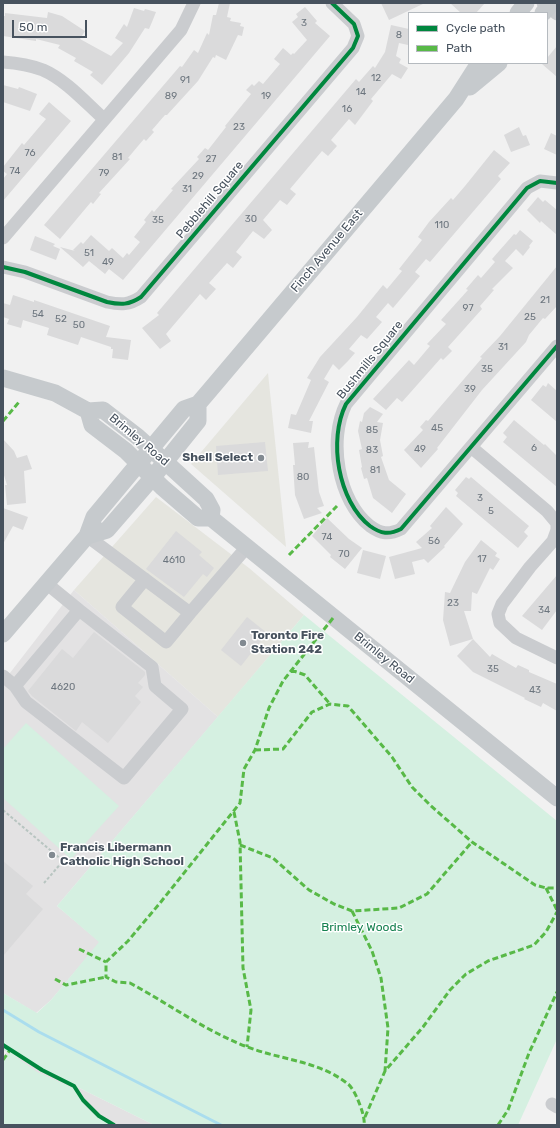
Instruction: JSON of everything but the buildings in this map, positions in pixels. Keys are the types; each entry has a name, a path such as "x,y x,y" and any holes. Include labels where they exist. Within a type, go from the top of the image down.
{"main road":[{"path":"519,12 526,3"},
{"name":"Finch Avenue East","path":"3,634 87,536 94,517 150,449 184,409 198,404 456,99 478,64"},
{"name":"Finch Avenue East","path":"456,99 498,64"},
{"name":"Brimley Road","path":"3,378 54,394 88,411 103,410 165,462 210,504 212,510 211,518"},
{"path":"87,536 107,530 153,477 198,421 198,404"},
{"name":"Brimley Road","path":"88,411 92,425 139,463 198,518 211,518 246,548 557,798"}],"street":[{"path":"3,238 181,30 194,3"},
{"name":"Pebblehill Square","path":"3,267 25,272 106,302 120,305 131,303 141,297 353,48 358,36 354,24 332,3"},
{"path":"3,62 26,64 51,74 104,119"},
{"name":"Bushmills Square","path":"554,355 471,447 401,529 393,533 378,532 365,522 355,511 347,496 341,478 338,450 340,417 346,404 527,188 540,181 557,183"},
{"path":"471,447 548,510 557,522 557,529 553,541 530,567 502,604 498,614 500,623 516,638 557,658"},
{"path":"87,536 190,613"},
{"path":"145,579 122,607 166,642 246,548"},
{"path":"3,676 15,686 26,702 124,778 182,708 155,686 152,667 46,583"},
{"path":"15,686 79,610"}],"path":[{"path":"3,810 63,861 44,883"}],"shaded area":[{"path":"268,373 286,547 191,464"},
{"path":"156,497 249,568 304,615 218,717 74,590"},
{"path":"74,590 218,717 57,906 100,942 51,1000 36,1013 3,993 3,682"},
{"path":"7,1052 154,1125 3,1125 3,1057"}],"green space":[{"name":"Brimley Woods","path":"304,615 557,821 557,1039 518,1125 154,1125 13,1055 37,1072 75,1089 86,1107 97,1117 111,1125 3,1125 3,1062 9,1053 3,1050 3,993 37,1013 51,1000 99,942 57,906"},
{"path":"26,723 119,806 71,859 3,798 3,749"}],"waterway":[{"path":"3,1010 39,1032 221,1125"}],"marked path":[{"path":"3,421 19,402"},
{"path":"289,555 337,506"},
{"path":"333,618 283,681 269,708 255,750 244,769 240,803 128,941 106,962 106,977 116,982 130,983 201,1025 230,1040 258,1051 311,1065 336,1076 348,1084 354,1091 362,1110 364,1125"},
{"path":"291,670 305,675 330,704"},
{"path":"255,750 283,749 312,712 330,704 348,706 392,757 412,787 472,842 535,885 546,888 557,888"},
{"path":"234,812 240,842 243,968 251,1010 247,1047"},
{"path":"240,845 273,858 309,890 334,904 352,911 399,908 427,894 472,842"},
{"path":"546,888 557,910"},
{"path":"352,911 372,951 381,978 388,1028 385,1071"},
{"path":"365,1117 385,1071 423,1027 450,990 466,974 488,961 534,945 546,932 557,912"},
{"path":"79,949 106,962"},
{"path":"55,979 66,985 106,977"},
{"path":"498,1125 508,1110 529,1053 557,992"},
{"path":"3,1060 10,1050"}],"cycle path":[{"path":"3,267 25,272 107,302 125,304 133,302 141,297 353,48 358,36 354,24 332,3"},
{"path":"557,183 540,181 527,188 346,404 341,419 337,452 339,469 344,486 350,501 359,515 370,526 378,531 389,533 401,529 557,346"},
{"path":"3,1045 42,1070 74,1086 83,1100 99,1116 114,1125"}],"place":[{"name":"Shell Select","path":"261,458"},
{"name":"Toronto Fire Station 242","path":"243,643"},
{"name":"Francis Libermann Catholic High School","path":"52,855"}]}
